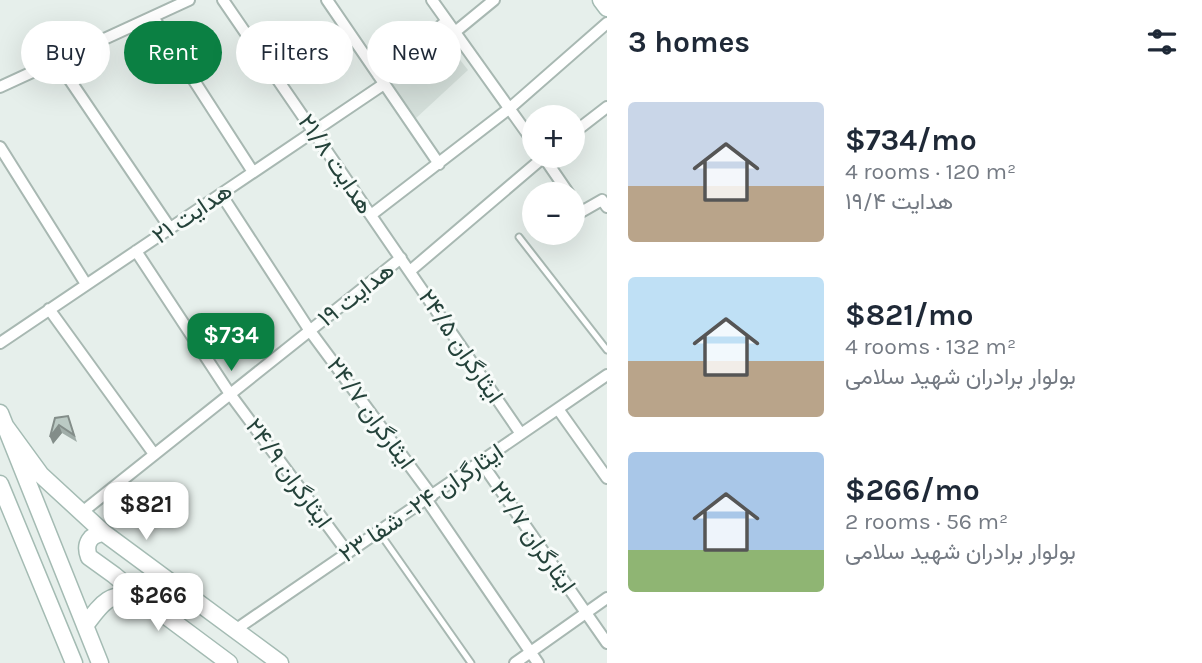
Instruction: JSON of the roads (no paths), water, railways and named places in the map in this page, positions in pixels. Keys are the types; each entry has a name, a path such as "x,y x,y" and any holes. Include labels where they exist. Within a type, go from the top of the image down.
{"street":[{"path":"110,37 189,0"},
{"name":"هدایت ۲۱/۸","path":"223,0 401,258"},
{"path":"327,0 367,59"},
{"path":"432,0 447,21"},
{"path":"461,27 495,0"},
{"path":"601,0 607,8"},
{"path":"153,17 253,172"},
{"path":"371,215 510,108 607,23"},
{"path":"461,40 522,126"},
{"path":"0,87 21,77"},
{"path":"73,84 170,228"},
{"name":"هدایت ۲۱","path":"0,343 314,131 375,84"},
{"path":"384,84 439,164"},
{"path":"585,124 607,107"},
{"path":"0,147 86,284"},
{"path":"410,271 530,168"},
{"name":"ایثارگران ۲۴/۷","path":"221,194 310,331 429,497 538,663"},
{"path":"585,210 602,200 607,207"},
{"name":"ایثارگران ۲۴/۹","path":"136,251 230,394 348,553"},
{"name":"ایثارگران ۲۴/۵","path":"401,258 521,434"},
{"name":"هدایت ۱۹","path":"81,513 401,258"},
{"path":"49,309 154,454"},
{"name":"ایثارگران ۲۴- شفا ۲۳","path":"235,630 607,375"},
{"path":"558,409 607,478"},
{"path":"3,420 41,475 81,513 104,533 280,663"},
{"path":"3,420 100,663"},
{"name":"ایثارگران ۲۲/۷","path":"481,462 607,643"},
{"path":"0,484 7,515"},
{"path":"0,504 74,663"},
{"path":"104,533 94,535 88,542 89,556 229,663"},
{"path":"85,626 100,604 116,595 139,596"},
{"path":"515,663 607,598"}],"lane":[{"path":"519,237 607,349"},
{"path":"379,532 471,663"}]}
